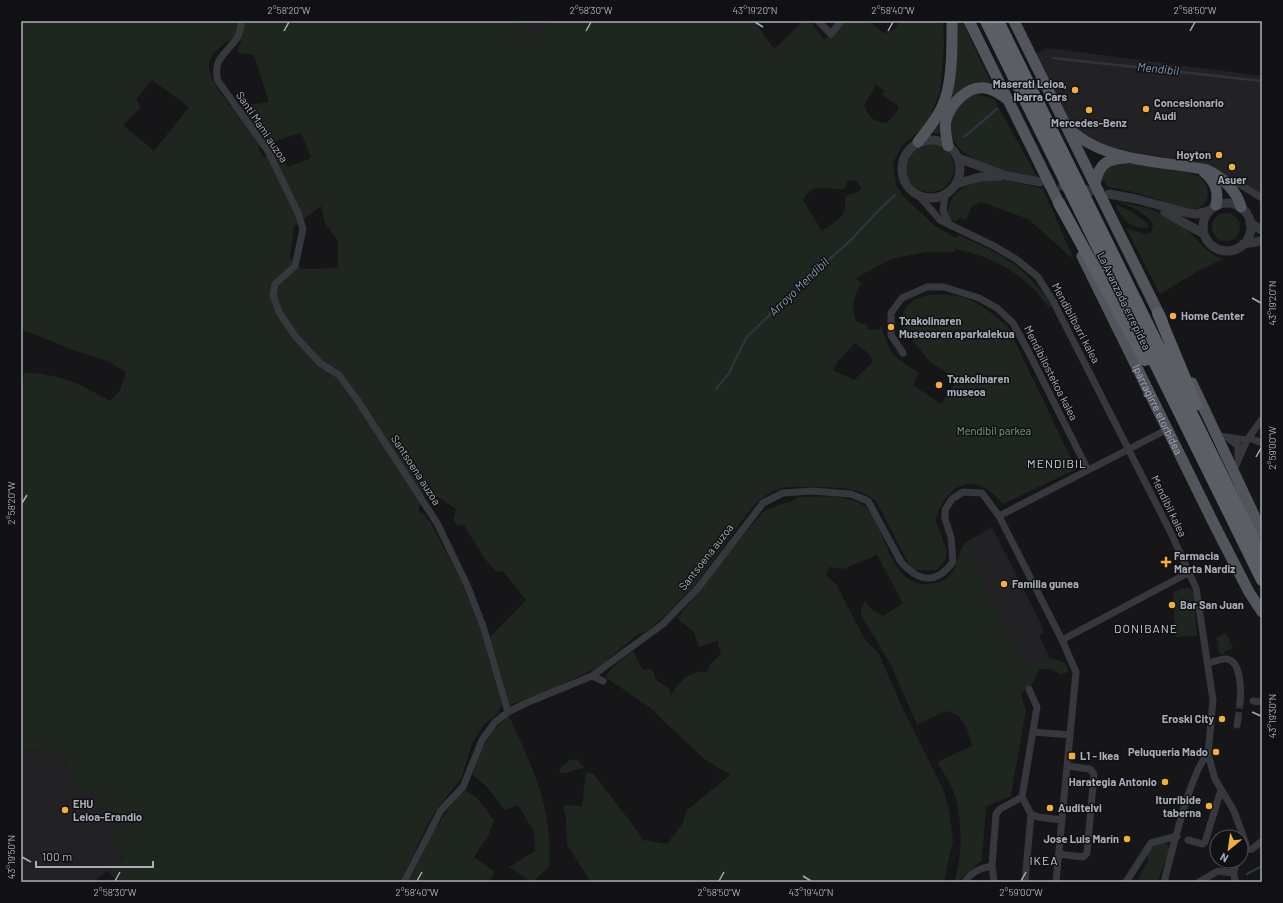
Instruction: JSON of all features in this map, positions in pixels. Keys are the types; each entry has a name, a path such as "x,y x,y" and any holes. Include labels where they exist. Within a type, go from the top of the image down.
{"highway":[{"name":"La Avanzada errepidea","path":"986,21 1262,580"},
{"name":"La Avanzada errepidea","path":"998,21 1262,556"},
{"path":"1006,21 1057,138"},
{"path":"1060,203 1182,433 1214,482"},
{"path":"1158,313 1232,497"}],"main road":[{"path":"918,142 936,119 945,98 949,79 952,21"},
{"name":"Iparragirre etorbidea","path":"969,21 1060,203 1083,257 1166,430 1215,526 1262,612"},
{"path":"1014,21 1158,313 1223,437 1234,470 1262,532"},
{"path":"948,146 946,122 951,108 967,92 985,88 994,90 1008,99"},
{"path":"1065,124 1083,141 1102,149 1133,158 1199,168 1215,174 1232,190 1241,208"},
{"path":"1095,184 1098,171 1104,163 1112,160 1133,158"},
{"path":"1199,168 1206,174 1215,186 1218,194 1213,208"}],"street":[{"name":"Santi Mami auzoa","path":"241,21 238,38 219,59 215,71 218,81 274,162 298,213 303,229 295,266 275,284 273,295 279,312 296,336 320,363 339,375 358,401"},
{"path":"818,21 831,34 841,21"},
{"path":"945,196 928,199 920,197 911,192 905,185 901,166 904,156 910,148 918,142 934,140 948,146 958,158 960,167 956,184 945,196 943,211 950,225"},
{"path":"958,158 1004,176"},
{"path":"1215,174 1239,184 1262,198"},
{"path":"956,184 980,177 1004,176 1040,182"},
{"path":"1109,194 1196,214 1226,203 1241,208 1247,214 1250,223 1249,235 1242,244"},
{"name":"Mendibilbarri kalea","path":"920,197 934,215 950,225 994,246 1016,260 1038,277 1053,301 1129,449"},
{"path":"1136,200 1173,215 1204,234 1213,246 1223,250 1233,249 1242,244 1262,241"},
{"path":"1204,234 1204,219 1213,208"},
{"path":"1250,223 1262,230"},
{"name":"Mendibilostekoa kalea","path":"903,353 891,335 891,313 902,298 927,287 944,287 979,298 997,308 1012,323 1027,349 1088,470"},
{"name":"Santsoena auzoa","path":"358,401 437,523 467,585 483,626 508,712"},
{"path":"1234,470 1238,458 1248,439 1262,419"},
{"path":"1056,882 1076,672 1062,640 999,516 1166,430"},
{"path":"1223,437 1248,439 1262,443"},
{"path":"1223,437 1238,446 1238,458"},
{"name":"Mendibil kalea","path":"1129,449 1170,531 1196,588 1213,700 1208,754"},
{"name":"Santsoena auzoa","path":"404,882 441,810 463,787 482,740 495,722 508,712 592,676 663,624 698,588 763,503 783,493 812,491 851,494 868,501 901,562 909,570 921,578 935,578 947,571 953,562 951,537 945,519 945,510 952,499 963,492 982,494 999,516"},
{"path":"1062,640 1188,573"},
{"path":"1208,663 1225,659 1230,660 1234,664 1241,680 1240,703"},
{"path":"592,676 603,681"},
{"path":"1025,882 1031,814 1022,797 1037,707 1029,689"},
{"path":"1253,701 1262,702"},
{"path":"1033,732 1070,734"},
{"path":"1208,754 1215,779 1239,822 1241,829"},
{"path":"1164,882 1196,775 1204,758 1208,754"},
{"path":"1059,854 1083,857 1087,853 1094,774 1090,769 1067,766"},
{"path":"1188,840 1203,844 1205,842 1221,790"},
{"path":"994,882 992,866 996,814 1000,809 1022,797"},
{"path":"1031,814 1038,817 1062,820"},
{"path":"1126,882 1150,843 1177,836"},
{"path":"1249,850 1262,841"},
{"path":"965,882 968,877 982,868 992,866"},
{"path":"1234,869 1233,872 1236,882"},
{"path":"1199,882 1218,871 1233,872"}],"shaded area":[{"path":"515,21 547,21 531,37"},
{"path":"1048,48 1262,76 1262,195 1240,181 1200,163 1104,147 1072,126 1051,89 1035,54"},
{"name":"Familia gunea","path":"992,527 1042,626 1044,633 1039,636 1050,658 1028,667 965,543"},
{"name":"EHU Leioa-Erandio","path":"21,749 62,755 80,796 89,789 122,823 124,856 94,882 21,882"}],"green space":[{"name":"Mendibil parkea","path":"21,21 515,21 531,37 547,21 754,21 774,49 803,21 810,21 824,39 834,34 844,21 869,21 882,32 888,33 896,28 900,21 943,21 944,46 940,92 928,121 920,131 903,144 893,163 896,184 902,195 935,226 956,238 958,235 988,249 1011,262 1031,280 1052,306 1049,308 1030,286 1008,269 983,257 955,249 954,252 926,252 891,259 856,278 861,284 856,293 853,307 855,317 857,322 867,325 868,330 880,329 881,325 887,343 893,354 919,373 913,385 941,404 957,380 929,361 903,330 903,317 906,307 919,298 946,295 968,299 986,309 1008,327 1076,469 1003,504 993,493 973,484 963,485 955,489 947,497 935,520 947,550 945,561 937,570 912,570 876,501 869,496 855,490 839,488 787,487 778,489 761,499 750,510 695,585 668,613 647,631 637,635 599,667 550,690 510,705 490,637 526,600 503,571 496,572 485,559 464,525 458,526 453,521 456,509 440,498 424,493 418,511 425,515 433,527 461,581 480,629 502,705 498,713 483,726 473,742 461,779 438,807 429,822 400,882 118,882 106,870 124,857 111,844 123,833 117,828 122,823 89,789 80,797 62,755 21,749 21,384 25,373 49,375 80,385 110,401 120,390 126,372 107,361 79,352 21,329","holes":["242,41 238,47 239,53 254,55 269,102 231,107 223,96 211,76 209,62 217,50 226,42","152,80 189,107 154,151 123,125 141,107 136,99","873,83 885,91 881,94 899,107 895,115 886,123 874,120 867,112 864,105 875,87","300,133 311,158 288,167 281,153 263,157 258,147","855,180 861,186 860,191 845,196 843,214 833,224 822,231 803,200 811,190 816,188 845,189 847,181","321,206 325,223 338,241 338,268 301,269 290,258 294,227","855,343 868,353 873,362 854,380 833,370 839,360"]},
{"path":"955,21 962,21 993,87 961,90 944,135 932,132 940,117"},
{"path":"976,94 994,99 1037,177 995,167 979,161 966,154 956,144 951,132 953,117 962,103"},
{"path":"930,144 939,146 947,151 952,159 954,168 952,177 947,185 939,190 930,192 921,190 913,185 908,177 906,168 908,159 913,151 921,146"},
{"path":"1128,163 1173,169 1198,176 1203,180 1208,189 1207,200 1199,207 1187,209 1134,192 1107,187 1105,181 1100,180 1107,166"},
{"path":"987,180 1007,180 1043,189 1074,260 1028,219 981,202 972,206 966,220 960,218 955,222 948,215 953,198 967,186"},
{"path":"1113,200 1148,208 1172,218 1191,233 1210,252 1224,259 1203,268 1160,294 1126,228 1146,234 1151,233 1153,224 1145,215 1130,206"},
{"path":"1115,204 1132,212 1148,224 1148,228 1137,227 1127,222 1120,214"},
{"path":"1226,213 1236,217 1240,227 1236,237 1226,241 1216,237 1212,227 1216,217"},
{"path":"798,497 841,497 864,506 872,515 896,566 904,576 915,582 928,584 943,581 956,567 960,551 965,543 1028,666 1050,658 1066,663 1068,672 1061,675 1051,670 1039,670 1033,683 1026,687 1021,695 1026,710 1011,796 986,807 982,860 962,877 959,882 954,882 959,861 961,840 958,809 955,794 937,762 972,746 967,729 958,715 946,711 917,725 891,665 861,615 861,608 865,601 870,608 883,616 903,603 877,555 843,569 829,567 826,575 836,584 864,638 879,654 901,705 944,791 950,815 953,841 944,882 591,882 567,845 566,818 563,805 582,806 586,772 594,774 643,840 667,844 682,824 687,810 730,775 703,758 649,707 605,677 612,668 633,651 643,670 652,669 657,681 670,689 670,696 681,681 689,675 708,671 710,664 721,654 717,641 699,647 694,632 677,618 714,573 716,567 763,512 778,505 793,501"},
{"path":"1184,588 1190,588 1193,592 1197,636 1175,637 1173,592"},
{"path":"1226,633 1233,648 1224,652 1225,655 1220,654 1217,649 1219,645 1216,638"},
{"path":"509,716 540,789 548,826 549,867 532,882 509,867 535,851 534,832 518,805 505,810 486,786 473,775 482,749 490,734"},
{"path":"577,759 584,768 567,773 561,773 559,769 570,760"},
{"path":"466,790 477,798 494,820 489,834 474,857 495,872 489,882 409,882 440,820"},
{"path":"1162,842 1167,844 1170,850 1157,882 1136,882 1148,861 1147,856 1151,848"}],"waterway":[{"name":"Mendibil","path":"1053,58 1262,81"},
{"name":"Arroyo Mendibil","path":"964,137 997,109"},
{"name":"Arroyo Mendibil","path":"716,389 729,373 746,338 791,294 851,240 895,195"},
{"path":"1247,874 1262,866"}],"tunnel":[{"path":"1045,183 1104,193"},
{"path":"1238,719 1240,703"}],"place":[{"name":"Maserati Leioa, Ibarra Cars","path":"1075,90"},
{"name":"Concesionario Audi","path":"1146,109"},
{"name":"Mercedes-Benz","path":"1089,110"},
{"name":"Hoyton","path":"1219,155"},
{"name":"Asuer","path":"1232,167"},
{"name":"Home Center","path":"1173,316"},
{"name":"Txakolinaren Museoaren aparkalekua","path":"891,327"},
{"name":"Txakolinaren museoa","path":"939,385"},
{"name":"Farmacia Marta Nardiz","path":"1166,562"},
{"name":"Familia gunea","path":"1004,584"},
{"name":"Bar San Juan","path":"1172,605"},
{"name":"Eroski City","path":"1222,719"},
{"name":"Peluquería Mado","path":"1216,752"},
{"name":"L1 - Ikea","path":"1072,756"},
{"name":"Harategia Antonio","path":"1165,782"},
{"name":"Iturribide taberna","path":"1209,806"},
{"name":"Auditelvi","path":"1050,808"},
{"name":"EHU Leioa-Erandio","path":"65,810"},
{"name":"Jose Luis Marín","path":"1127,839"}],"district":[{"name":"MENDIBIL","path":"1057,464"},
{"name":"DONIBANE","path":"1146,629"},
{"name":"IKEA","path":"1044,861"}]}
